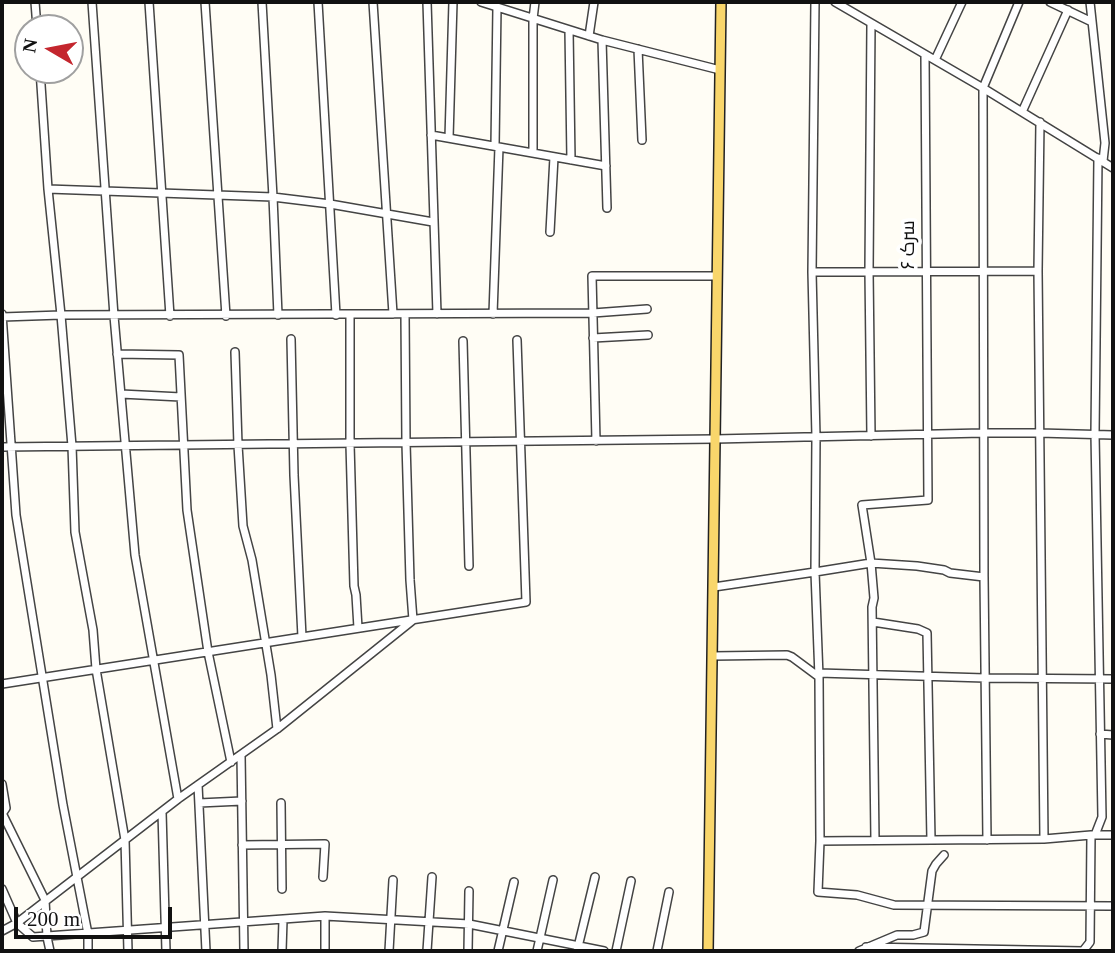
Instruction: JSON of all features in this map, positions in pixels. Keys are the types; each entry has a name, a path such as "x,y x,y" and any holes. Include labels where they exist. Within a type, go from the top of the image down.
{"main road":[{"path":"708,951 721,2"}],"street":[{"path":"92,2 114,316 135,555 178,799"},
{"path":"149,2 170,316"},
{"path":"205,2 226,316"},
{"path":"262,2 278,315"},
{"path":"318,2 336,315"},
{"path":"373,2 393,314"},
{"path":"427,2 437,314"},
{"path":"449,138 453,2"},
{"path":"481,2 602,40 720,70"},
{"path":"533,153 535,2"},
{"path":"589,36 594,2"},
{"path":"815,2 812,272 816,437 815,572 819,675 818,892 858,895 894,905 1113,906"},
{"path":"835,2 1113,167"},
{"path":"935,60 962,2"},
{"path":"987,840 983,88 1018,2"},
{"path":"1050,2 1092,22"},
{"path":"864,950 1083,951 1088,948 1090,942 1093,835 1101,817 1095,434 1101,160 1105,143 1090,2"},
{"path":"493,313 497,7"},
{"path":"1023,112 1068,10"},
{"path":"871,24 871,436"},
{"path":"569,30 571,160"},
{"path":"602,40 607,208"},
{"path":"638,49 642,140"},
{"name":"سرک ۶","path":"871,563 862,505 928,500 925,55"},
{"path":"41,84 72,446 75,532 125,840 128,951"},
{"path":"1040,122 1038,271 1044,839"},
{"path":"431,135 606,166"},
{"path":"550,232 554,157"},
{"path":"48,189 273,197 433,222"},
{"path":"812,272 1038,271"},
{"path":"596,441 592,276 718,276"},
{"path":"88,951 88,934 63,805 16,515 2,316 593,313 648,309"},
{"path":"405,314 412,620"},
{"path":"350,315 350,444 354,586 358,628"},
{"path":"593,338 648,335"},
{"path":"291,339 302,637"},
{"path":"2,684 526,602 517,340"},
{"path":"463,341 469,566"},
{"path":"235,352 243,526 252,560 266,643 277,729"},
{"path":"117,354 179,355 187,510 208,652 231,762"},
{"path":"121,394 181,397"},
{"path":"2,447 465,443 983,433 1113,435"},
{"path":"714,587 871,563 917,566 984,577"},
{"path":"871,563 874,598 876,840"},
{"path":"2,932 178,799 277,729 412,620"},
{"path":"873,622 926,631 931,840"},
{"path":"713,656 787,654 819,675 1113,678"},
{"path":"1100,734 1113,735"},
{"path":"241,755 244,951"},
{"path":"2,784 6,808 2,813 45,900 50,951"},
{"path":"198,785 205,951"},
{"path":"199,803 242,801"},
{"path":"281,803 282,889"},
{"path":"162,812 166,951"},
{"path":"820,841 1044,839 1113,835"},
{"path":"243,845 325,844 323,877"},
{"path":"864,950 897,935 924,932 932,871 944,855"},
{"path":"427,951 432,877"},
{"path":"577,948 595,877"},
{"path":"389,951 393,880"},
{"path":"537,951 553,880"},
{"path":"616,951 631,881"},
{"path":"498,951 514,882"},
{"path":"2,889 17,923 33,937 326,916 469,924 540,937 577,948 604,951"},
{"path":"468,951 469,891"},
{"path":"657,951 668,892"},
{"path":"325,951 326,916"},
{"path":"282,951 283,920"}]}
